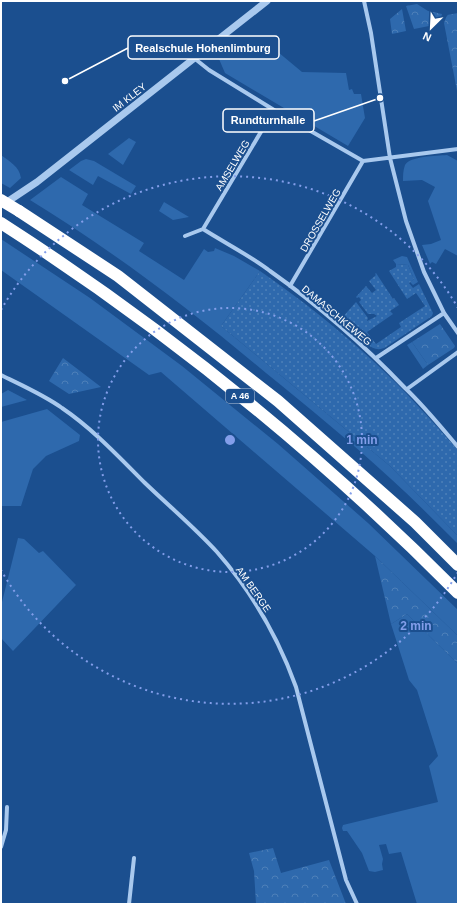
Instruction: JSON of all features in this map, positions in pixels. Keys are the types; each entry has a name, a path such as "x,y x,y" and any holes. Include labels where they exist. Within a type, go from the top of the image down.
{"highway":[{"name":"A 46","path":"1,200 118,276 278,401 410,517 458,565"},
{"name":"A 46","path":"2,223 115,299 267,417 411,546 458,593"}],"street":[{"name":"IM KLEY","path":"1,206 37,182 267,1"},
{"path":"364,1 371,33 390,158 406,221 424,272 444,313 457,330"},
{"path":"194,58 209,70 274,110 363,161 458,149"},
{"name":"AMSELWEG","path":"203,229 274,110"},
{"name":"DROSSELWEG","path":"290,286 363,161"},
{"path":"185,236 203,229"},
{"name":"DAMASCHKEWEG","path":"203,229 250,258 290,286 335,321 376,358 407,389 458,446"},
{"path":"376,358 444,313"},
{"path":"407,389 458,352"},
{"name":"AM BERGE","path":"1,375 62,408 98,437 216,552 239,579 259,608 276,638 296,687 346,880 357,904"},
{"path":"1,847 6,830 7,807"},
{"path":"129,904 134,858"}],"green space":[{"path":"417,4 428,11 442,14 439,24 414,29 406,6"},
{"path":"402,9 406,31 392,34 390,19"},
{"path":"458,13 458,96 444,23 447,15"},
{"path":"243,37 252,45 260,37 302,72 346,73 349,90 352,89 354,94 361,94 365,118 348,146 225,73 219,59 222,52"},
{"path":"129,138 136,142 123,165 108,154"},
{"path":"1,155 14,165 20,174 21,178 10,188 1,183"},
{"path":"447,155 458,161 458,256 445,249 436,264 432,262 430,264 422,245 431,244 441,240 428,201 435,187 422,180 403,181 403,171 405,165 412,160 424,157"},
{"path":"86,159 94,161 136,186 131,194 98,176 93,185 69,170"},
{"path":"61,177 88,194 82,205 144,243 139,251 184,280 204,249 208,252 214,251 215,248 234,256 260,271 221,326 390,466 458,536 458,544 408,495 360,452 209,327 151,282 61,219 30,200"},
{"path":"164,202 189,217 173,220 159,211"},
{"path":"1,239 90,298 182,366 278,444 368,523 458,610 458,636 375,556 161,372 149,375 1,270"},
{"path":"402,256 407,257 418,282 413,285 410,282 414,279 408,265 396,264 393,260"},
{"path":"396,264 408,265 414,279 409,283 413,288 419,284 433,313 432,316 386,347 376,349 369,346 363,339 366,335 360,330 356,333 341,319 356,302 368,318 367,321 377,316 374,314 368,314 359,302 361,300 359,297 356,297 366,286 372,293 376,290 369,281 376,275 376,273 393,299 394,298 399,305 390,311 393,314 367,332 376,344 401,327 399,323 425,306 416,293 407,299 389,271 396,267"},
{"path":"260,271 317,313 372,360 427,415 458,450 458,536 390,466 221,326"},
{"path":"440,324 455,346 428,365 412,342"},
{"path":"412,342 428,365 423,369 407,345"},
{"path":"63,358 101,387 69,394 49,381"},
{"path":"8,390 27,400 1,407 1,394"},
{"path":"47,409 80,435 79,441 46,456 33,469 21,506 1,506 1,422"},
{"path":"18,538 24,539 39,553 43,551 76,585 13,651 1,638 1,606"},
{"path":"375,556 458,636 458,664 407,614 391,624"},
{"path":"407,614 458,664 458,904 417,904 401,852 389,854 386,844 379,845 383,859 383,870 375,872 369,871 362,853 347,831 343,831 342,828 343,825 438,802 429,766 438,756 417,690 409,680 391,624"},
{"path":"273,848 281,873 329,860 346,904 256,904 254,871 249,853"}],"place":[{"name":"Realschule Hohenlimburg","path":"65,81"},
{"name":"Rundturnhalle","path":"380,98"}]}
